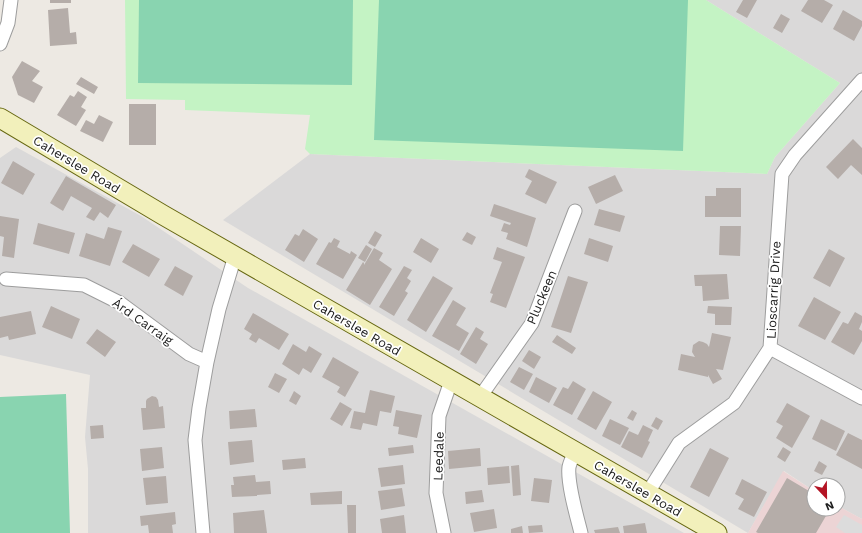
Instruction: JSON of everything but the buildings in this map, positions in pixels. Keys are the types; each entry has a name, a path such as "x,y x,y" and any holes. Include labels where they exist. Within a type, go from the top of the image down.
{"main road":[{"name":"Caherslee Road","path":"0,118 235,256 717,533"}],"street":[{"path":"0,44 8,23 11,0"},
{"name":"Lioscarrig Drive","path":"647,494 679,443 734,403 770,348 782,174 795,155 859,89"},
{"name":"Pluckeen","path":"480,397 532,323 575,210"},
{"path":"203,533 195,440 207,362 219,309 235,256"},
{"name":"Árd Carraig","path":"6,279 84,285 120,303 189,354 207,362"},
{"path":"770,348 862,398"},
{"name":"Leedale","path":"444,533 436,493 439,416 451,381"},
{"path":"574,452 569,467 569,479 581,533"}],"shaded area":[{"path":"706,0 862,0 862,519 846,510 846,477 806,477 806,486 784,471 748,533 223,220 310,154 767,174 775,157 840,83"},
{"path":"16,147 141,216 248,288 684,533 88,533 88,469 85,437 90,375 0,355 0,158"},
{"path":"783,471 806,486 806,517 846,517 846,510 862,519 862,533 748,533"},
{"path":"846,516 862,525 862,533 845,533 836,527 843,517"}],"green space":[{"path":"125,0 706,0 840,83 775,157 767,174 310,154 305,149 310,115 185,110 185,100 126,99"},
{"path":"139,0 353,0 352,85 138,83"},
{"path":"379,0 688,0 683,151 374,140"},
{"path":"66,394 70,533 0,533 0,397"}]}
